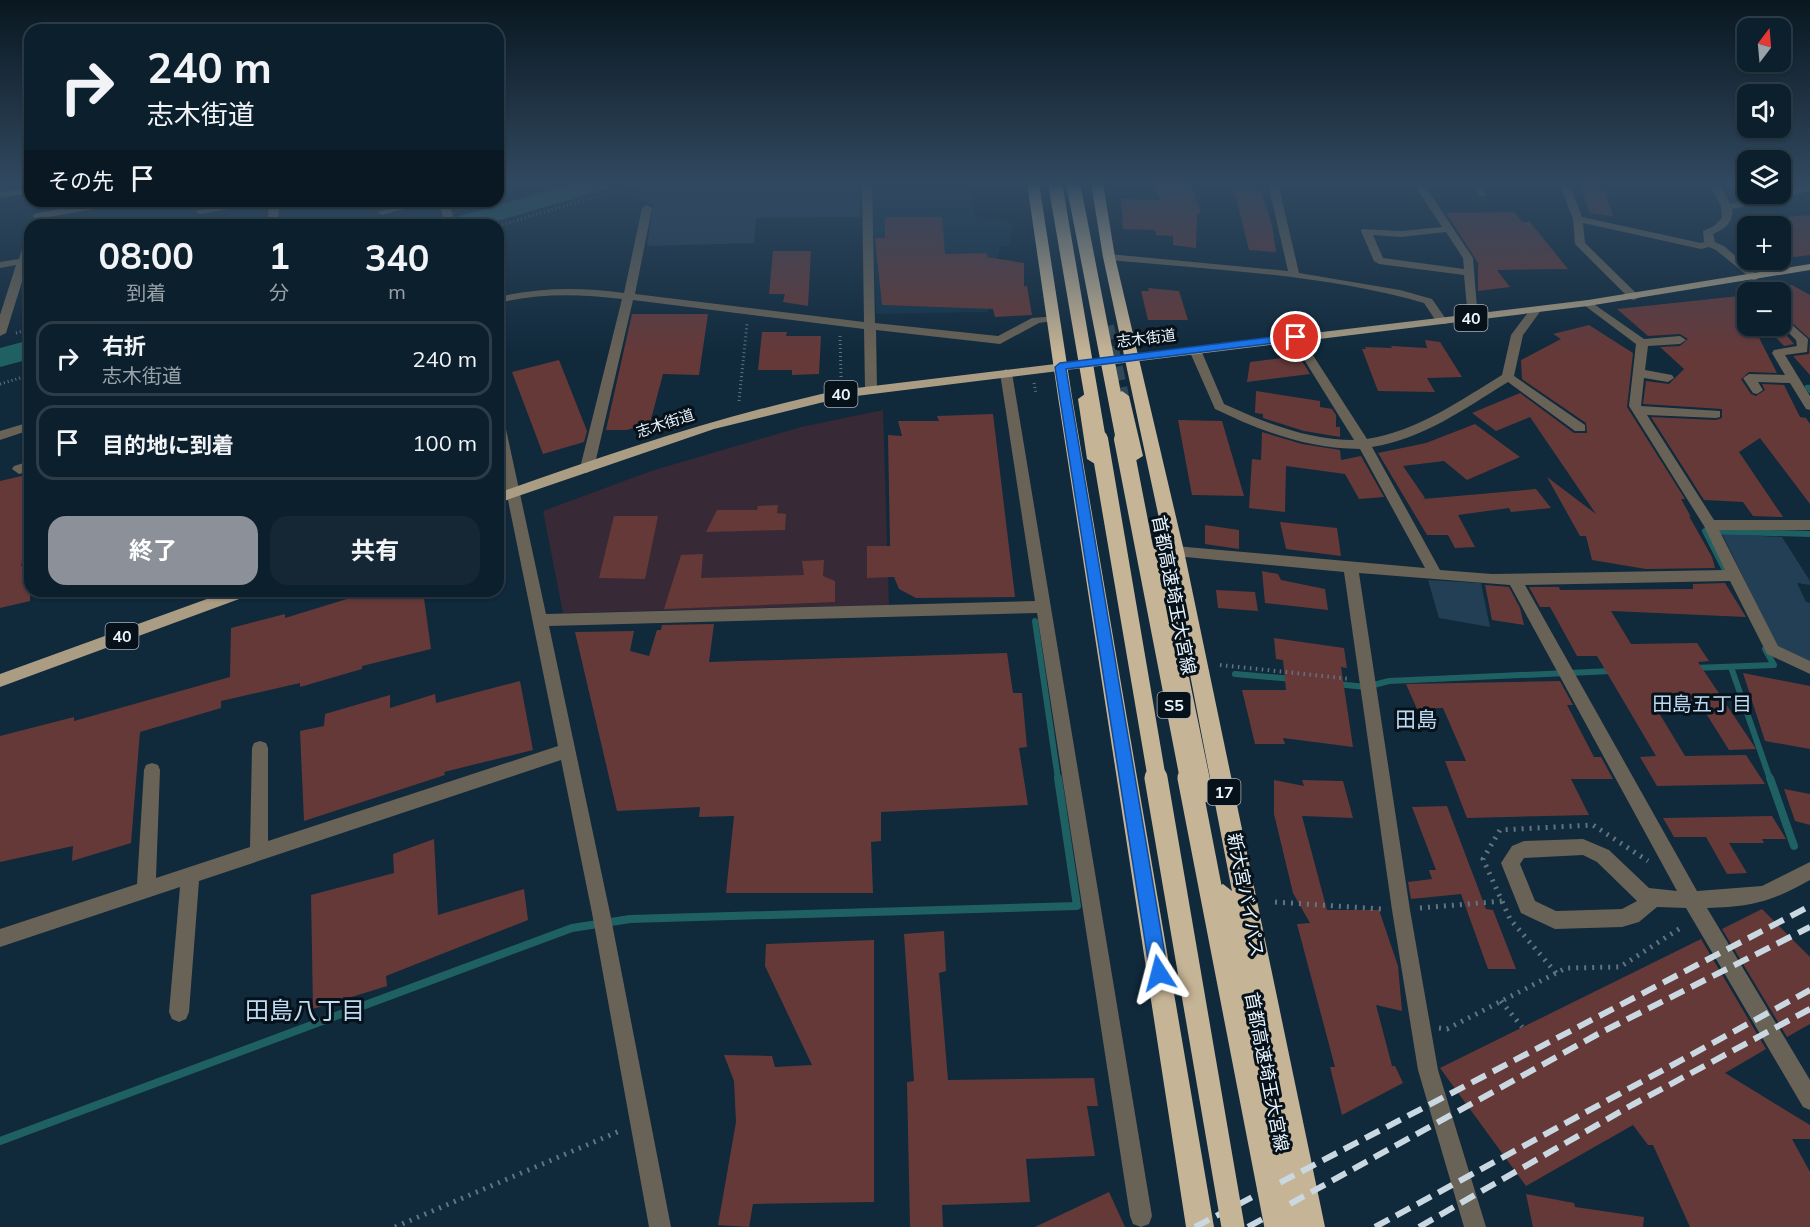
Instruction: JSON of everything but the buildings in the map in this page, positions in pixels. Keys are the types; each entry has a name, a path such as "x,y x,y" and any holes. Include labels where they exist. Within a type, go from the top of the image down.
{"highway":[{"path":"1042,240 1060,367 1200,1227"},
{"path":"1060,240 1074,326"},
{"name":"S5","path":"1065,240 1233,1227"},
{"name":"首都高速埼玉大宮線","path":"1084,240 1276,1227"},
{"path":"1090,240 1107,324"},
{"name":"17","path":"1106,240 1175,551 1311,1227"},
{"name":"新大宮バイパス","path":"1122,396 1290,1227"},
{"path":"1085,399 1222,1227"}],"main road":[{"name":"志木街道","path":"504,496 749,415 791,404 871,389 1296,337 1474,318 1634,297 1810,267"},
{"name":"40","path":"0,681 229,597"}],"street":[{"path":"587,468 640,240"},
{"path":"868,240 871,389"},
{"path":"1286,240 1294,275"},
{"path":"1370,240 1379,261 1470,273"},
{"path":"1455,240 1468,258 1474,318"},
{"path":"1580,240 1580,244 1634,297"},
{"path":"1675,240 1701,246 1710,244 1720,248 1751,282"},
{"path":"1109,257 1294,275 1400,293 1428,301 1442,322"},
{"path":"0,333 5,303 24,258"},
{"path":"0,265 23,261"},
{"path":"504,299 532,292 566,290 629,295 869,326 1000,340 1036,320 1054,318"},
{"path":"1588,303 1642,343 1680,340"},
{"path":"1195,350 1219,406 1258,425 1308,441 1341,446 1365,445 1412,433 1508,377 1516,335 1536,309"},
{"path":"1791,328 1802,339 1803,349 1778,353 1810,406"},
{"path":"1296,337 1365,445 1436,575"},
{"path":"1642,343 1635,406 1710,525 1772,650 1810,668"},
{"path":"1006,373 1142,1216"},
{"path":"1639,373 1668,378"},
{"path":"1508,377 1580,428"},
{"path":"1757,390 1749,378 1794,379"},
{"path":"1638,410 1716,414"},
{"path":"0,436 24,428"},
{"path":"504,455 514,493 600,913 660,1227"},
{"path":"1710,525 1810,525"},
{"path":"1175,551 1515,580 1734,575"},
{"path":"1351,567 1401,910 1428,1070 1475,1227"},
{"path":"1515,580 1691,899 1810,1100"},
{"path":"540,620 1043,607"},
{"path":"259,853 260,748"},
{"path":"0,938 566,751"},
{"path":"146,890 152,770"},
{"path":"1653,899 1632,916 1555,920 1528,907 1510,863 1518,852 1524,849 1583,847 1617,866 1637,890 1653,899 1756,896 1810,871"},
{"path":"179,1012 190,876"}],"path":[{"path":"739,401 747,317"},
{"path":"840,329 841,377"},
{"path":"0,384 24,377"},
{"path":"1220,665 1353,679 1367,676"},
{"path":"1556,973 1510,919 1483,860 1500,830 1593,825 1648,861 1652,869"},
{"path":"1275,902 1401,910 1503,901"},
{"path":"1420,1025 1447,1029 1566,968 1620,967 1682,927"},
{"path":"1501,1001 1522,1027"},
{"path":"395,1227 639,1123"}],"shaded area":[{"path":"648,240 754,240 754,243 647,246"},
{"path":"874,240 1010,240 1009,246 1001,246 988,287 988,312 876,314"},
{"path":"883,410 889,605 563,613 543,511 651,471 801,427"},
{"path":"1722,534 1782,537 1810,581 1810,585 1797,583 1806,602 1810,603 1810,665 1780,652"},
{"path":"1428,580 1481,583 1490,627 1439,618"}],"waterway":[{"path":"0,358 24,351"},
{"path":"1810,387 1807,387 1810,391"},
{"path":"1728,576 1705,531 1810,534"},
{"path":"1035,621 1058,779"},
{"path":"1694,668 1774,665 1765,649"},
{"path":"1731,667 1770,779"},
{"path":"1336,684 1366,687 1389,681 1612,671"},
{"path":"1235,674 1293,679"},
{"path":"0,1141 572,928 630,919 1077,906 1058,778"},
{"path":"1770,778 1794,846"}],"tunnel":[{"path":"1107,326 1122,396"}],"railway":[{"path":"1195,1227 1810,906"},
{"path":"1248,1227 1598,1034 1810,927"},
{"path":"1375,1227 1810,990"},
{"path":"1419,1227 1632,1105 1810,1009"}],"district":[{"name":"田島五丁目","path":"1702,703"},
{"name":"田島","path":"1416,719"},
{"name":"田島八丁目","path":"305,1010"}],"route":[{"path":"1159,973 1060,367 1296,337"}]}
